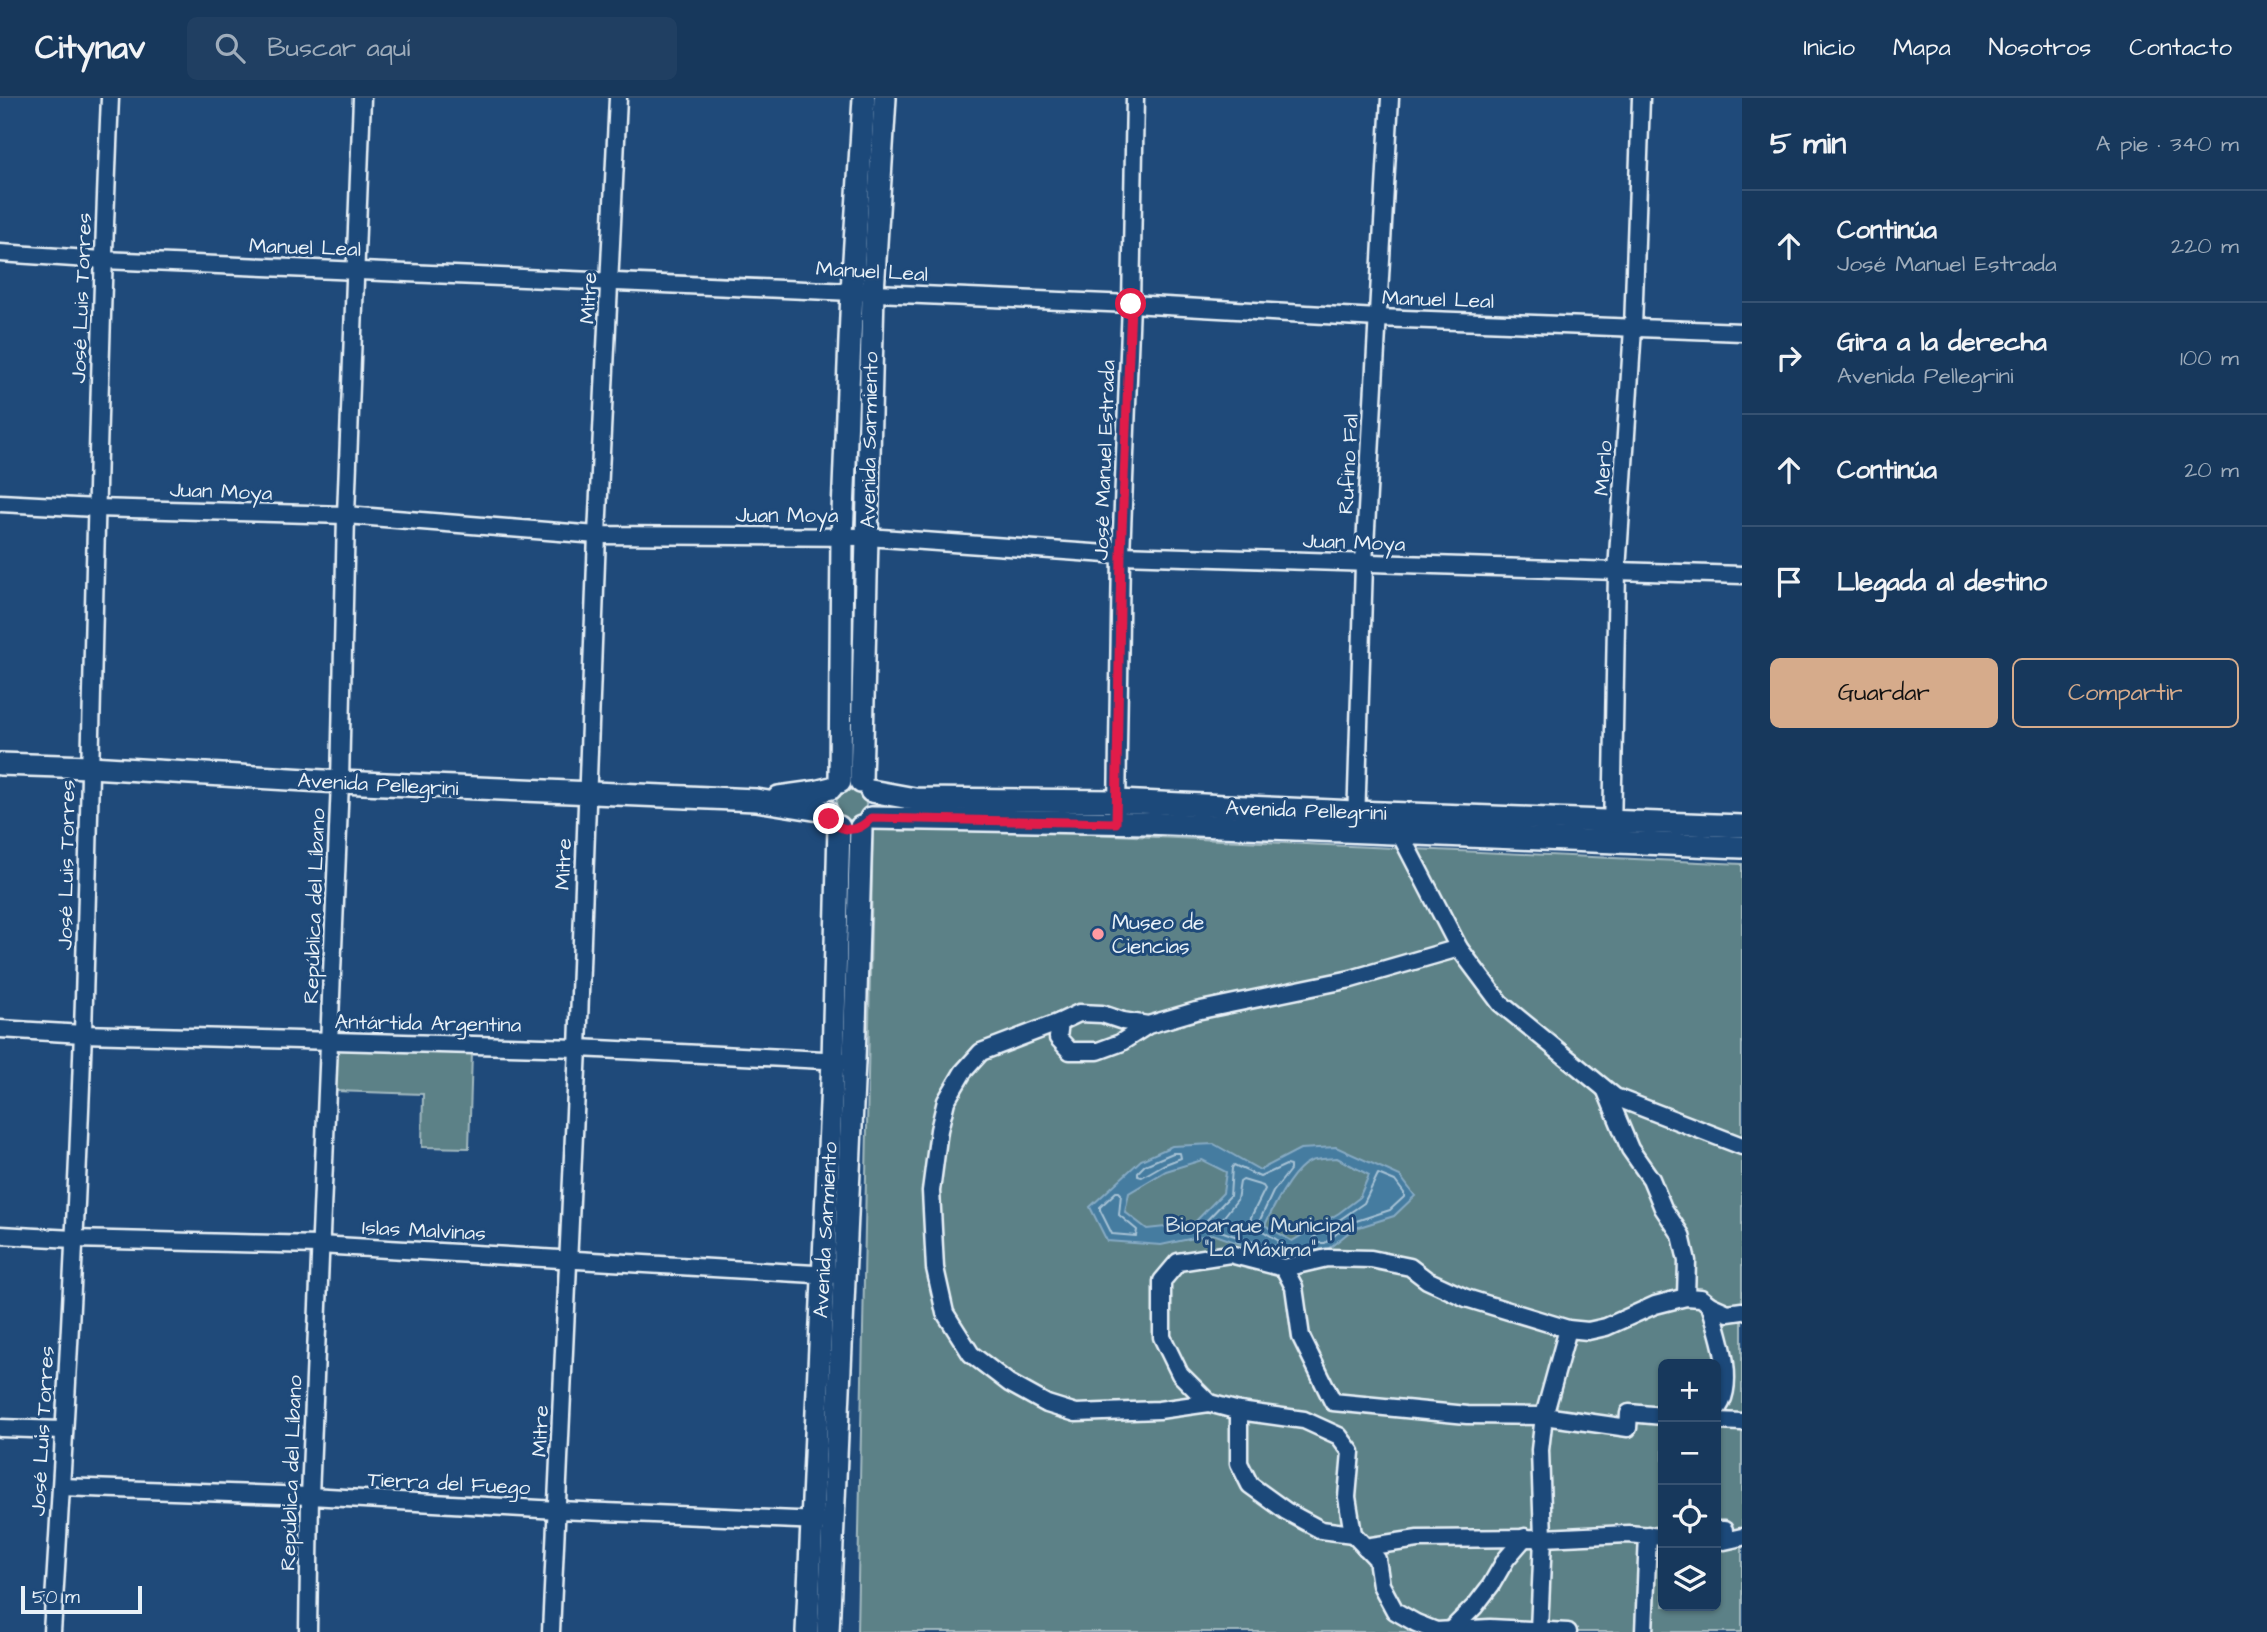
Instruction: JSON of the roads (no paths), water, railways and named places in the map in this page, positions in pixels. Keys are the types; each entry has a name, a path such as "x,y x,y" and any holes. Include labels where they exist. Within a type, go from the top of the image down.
{"main road":[{"name":"Avenida Sarmiento","path":"851,786 867,537 862,292 864,98"},
{"name":"Avenida Sarmiento","path":"851,786 842,537 862,292 886,98"},
{"name":"Avenida Pellegrini","path":"0,764 756,800 851,786 915,799 1117,801 1356,822 1399,834 1742,847"},
{"path":"851,786 875,802 849,821 827,795 851,786"},
{"name":"Avenida Pellegrini","path":"756,800 849,821 1116,823 1612,820 1742,826"},
{"name":"Avenida Sarmiento","path":"828,1632 845,1276 844,1061 849,821"},
{"name":"Avenida Sarmiento","path":"807,1632 823,1275 844,1061"}],"street":[{"name":"José Luis Torres","path":"52,1632 83,1034 103,260 110,98"},
{"name":"República del Líbano","path":"308,1632 310,1496 340,782 346,515 362,98"},
{"name":"Mitre","path":"551,1632 618,98"},
{"name":"José Manuel Estrada","path":"1116,823 1135,98"},
{"name":"Rufino Fal","path":"1356,822 1364,564 1390,98"},
{"name":"Merlo","path":"1612,842 1617,571 1633,328 1641,98"},
{"name":"Manuel Leal","path":"0,253 103,260 1131,304 1378,318 1742,331"},
{"name":"Juan Moya","path":"0,503 346,515 597,535 867,537 1121,555 1742,575"},
{"path":"1399,834 1459,948 1500,1003 1615,1097 1742,1146"},
{"path":"1060,1021 1058,1038 1070,1051 1098,1051 1120,1044 1148,1025 1196,1010 1351,979 1459,948"},
{"path":"1148,1025 1101,1014 1079,1013 981,1052 962,1072 946,1101 939,1130 931,1191 934,1268 945,1312 971,1354 1009,1383 1047,1404 1076,1413 1159,1410 1209,1403 1240,1411 1304,1420 1339,1436 1351,1452 1347,1497 1353,1534 1377,1559 1381,1585 1395,1611 1436,1631 1490,1628 1568,1632"},
{"name":"Antártida Argentina","path":"0,1029 83,1034 578,1048 844,1061"},
{"path":"1605,1089 1630,1149 1651,1179 1663,1208 1681,1235 1687,1261 1686,1297"},
{"path":"1706,1133 1742,1134"},
{"name":"Islas Malvinas","path":"0,1235 319,1245 845,1276"},
{"path":"1209,1403 1180,1374 1162,1337 1162,1281 1178,1262 1230,1254 1284,1268 1327,1258 1371,1259 1410,1267 1445,1290 1569,1329 1588,1331 1606,1327 1655,1305 1686,1297 1701,1298 1728,1313 1742,1311"},
{"path":"1284,1268 1294,1287 1301,1338 1333,1402 1466,1415 1544,1416 1628,1428 1629,1413 1658,1416"},
{"path":"1710,1305 1722,1343 1726,1380 1721,1401"},
{"path":"1539,1630 1543,1538 1540,1450 1544,1416 1569,1329"},
{"path":"1240,1411 1239,1462 1250,1485 1286,1511 1321,1530 1353,1534"},
{"path":"1721,1421 1742,1422"},
{"path":"0,1428 63,1430"},
{"name":"Tierra del Fuego","path":"61,1487 310,1496 834,1522"},
{"path":"1721,1530 1724,1530 1724,1541 1742,1537"},
{"path":"1365,1547 1418,1539 1628,1534 1656,1536 1644,1632"},
{"path":"1451,1630 1475,1606 1506,1559 1525,1537"}],"water":[{"path":"1214,1144 1260,1170 1300,1149 1336,1147 1400,1176 1415,1196 1394,1216 1353,1229 1328,1249 1292,1255 1266,1253 1213,1234 1161,1245 1107,1241 1090,1207 1141,1160 1172,1146","holes":["1337,1158 1369,1175 1359,1198 1292,1241 1265,1225 1284,1190 1303,1166 1316,1160","1202,1160 1226,1172 1223,1193 1193,1224 1147,1229 1125,1212 1129,1193 1166,1171"]}],"place":[{"name":"Museo de Ciencias","path":"1098,934"}],"park label":[{"name":"Bioparque Municipal “La Máxima”","path":"1260,1237"}]}
